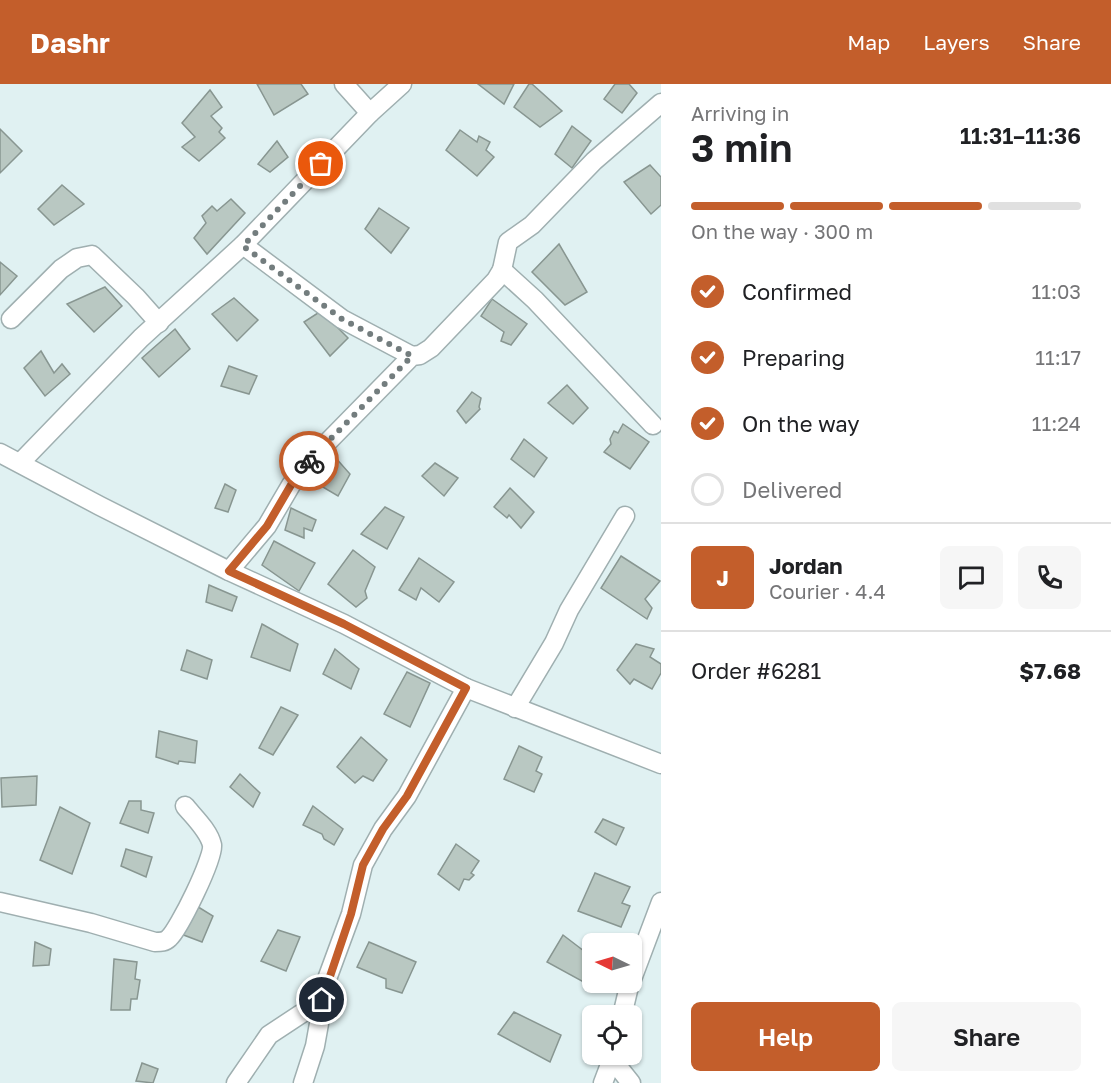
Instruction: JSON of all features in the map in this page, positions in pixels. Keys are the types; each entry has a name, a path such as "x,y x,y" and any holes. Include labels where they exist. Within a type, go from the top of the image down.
{"street":[{"path":"344,84 370,112"},
{"path":"20,463 141,339 243,246 370,112 402,84"},
{"path":"243,246 342,319 412,356 420,355 431,348 496,280 502,270 508,242 532,225 594,161 661,104"},
{"path":"11,319 61,269 77,258 92,255 136,297 159,323"},
{"path":"502,270 535,300 653,425"},
{"path":"229,571 267,526 291,485 314,456 412,356"},
{"path":"0,453 100,506 229,571 344,624 466,688 661,764"},
{"path":"515,708 554,643 569,610 625,516"},
{"path":"303,1083 315,1047 322,1000 351,914 363,865 383,829 407,796 466,688"},
{"path":"0,902 92,923 156,942 164,942 171,937 206,872 212,853 212,843 185,806"},
{"path":"642,952 661,902"},
{"path":"236,1083 269,1035 322,1000"},
{"path":"603,1083 610,1065"},
{"path":"619,1065 632,1083"}],"building":[{"path":"257,84 301,84 308,94 274,115"},
{"path":"478,84 514,84 504,104"},
{"path":"529,84 532,84 562,111 540,127 514,107"},
{"path":"615,84 629,84 637,93 622,113 604,99"},
{"path":"210,90 222,107 211,116 222,128 219,132 225,138 199,161 182,147 195,137 182,123"},
{"path":"572,126 591,141 572,168 555,154"},
{"path":"0,129 22,151 0,173"},
{"path":"460,130 477,142 479,136 490,142 486,150 494,157 477,176 446,150"},
{"path":"277,141 288,157 270,172 258,164"},
{"path":"650,165 661,177 661,205 651,214 624,182"},
{"path":"62,185 84,204 54,225 38,209"},
{"path":"231,199 245,213 207,254 194,238 206,223 202,216 212,206 217,211"},
{"path":"379,208 409,228 391,253 365,229"},
{"path":"559,244 587,292 565,305 532,272"},
{"path":"0,262 17,276 0,295"},
{"path":"105,287 122,306 94,332 67,304"},
{"path":"234,298 258,320 237,341 212,314"},
{"path":"492,299 527,324 511,345 501,341 504,332 481,316"},
{"path":"321,311 348,338 330,356 304,322"},
{"path":"175,329 190,349 159,377 142,358"},
{"path":"41,351 54,373 62,364 70,374 45,396 24,368"},
{"path":"229,366 257,376 249,394 221,386"},
{"path":"567,385 588,408 573,424 548,403"},
{"path":"472,392 481,398 480,409 466,423 457,411"},
{"path":"623,424 649,442 630,469 604,452 611,444 610,439 614,431 618,433"},
{"path":"524,439 547,458 534,477 511,459"},
{"path":"334,456 350,474 338,496 316,483"},
{"path":"435,463 458,478 444,496 422,476"},
{"path":"225,484 236,490 228,512 215,508"},
{"path":"510,488 534,512 521,528 509,515 507,518 494,507"},
{"path":"385,507 404,517 387,549 361,534"},
{"path":"291,508 316,520 312,531 304,528 304,538 285,530"},
{"path":"274,541 315,563 299,591 262,565"},
{"path":"353,550 375,567 365,591 367,598 356,607 328,584"},
{"path":"621,556 660,581 645,599 652,608 647,619 601,588"},
{"path":"419,558 454,582 439,602 421,588 416,600 399,590"},
{"path":"209,585 237,597 232,611 206,602"},
{"path":"262,624 298,644 290,671 251,657"},
{"path":"636,644 654,649 650,657 661,664 661,673 652,689 634,679 630,684 617,670"},
{"path":"335,649 359,669 351,689 323,674"},
{"path":"187,650 212,660 207,679 181,670"},
{"path":"407,672 430,683 410,727 384,714"},
{"path":"281,707 298,715 273,755 259,748"},
{"path":"159,731 197,741 195,763 179,761 178,764 156,757"},
{"path":"361,737 387,760 373,781 363,776 355,783 337,767"},
{"path":"519,746 542,757 536,771 542,774 534,792 504,779"},
{"path":"240,774 260,793 253,807 230,787"},
{"path":"37,776 36,805 2,807 1,778"},
{"path":"129,801 141,801 141,810 154,813 148,833 120,823"},
{"path":"313,806 343,829 334,845 324,839 322,834 303,825"},
{"path":"60,807 90,823 72,874 40,860"},
{"path":"603,819 624,828 616,845 595,832"},
{"path":"456,844 479,861 471,873 474,875 469,880 464,879 459,890 438,874"},
{"path":"126,849 152,857 146,877 121,866"},
{"path":"595,873 630,887 622,903 630,906 621,927 578,911"},
{"path":"195,905 213,916 202,942 181,934"},
{"path":"278,930 300,937 286,971 261,961"},
{"path":"563,935 582,949 582,981 547,962"},
{"path":"35,942 51,949 49,965 33,966"},
{"path":"369,942 416,962 402,993 386,988 386,979 357,967"},
{"path":"114,959 137,962 135,979 140,980 137,999 131,999 130,1010 111,1010"},
{"path":"514,1012 561,1035 550,1062 498,1034"},
{"path":"142,1063 158,1069 153,1083 136,1081"}],"way so far":[{"path":"309,461 412,356 342,319 243,246 321,164"}],"route":[{"path":"309,461 291,485 267,526 229,571 344,624 466,688 407,796 383,829 363,865 351,914 322,1000"}]}
